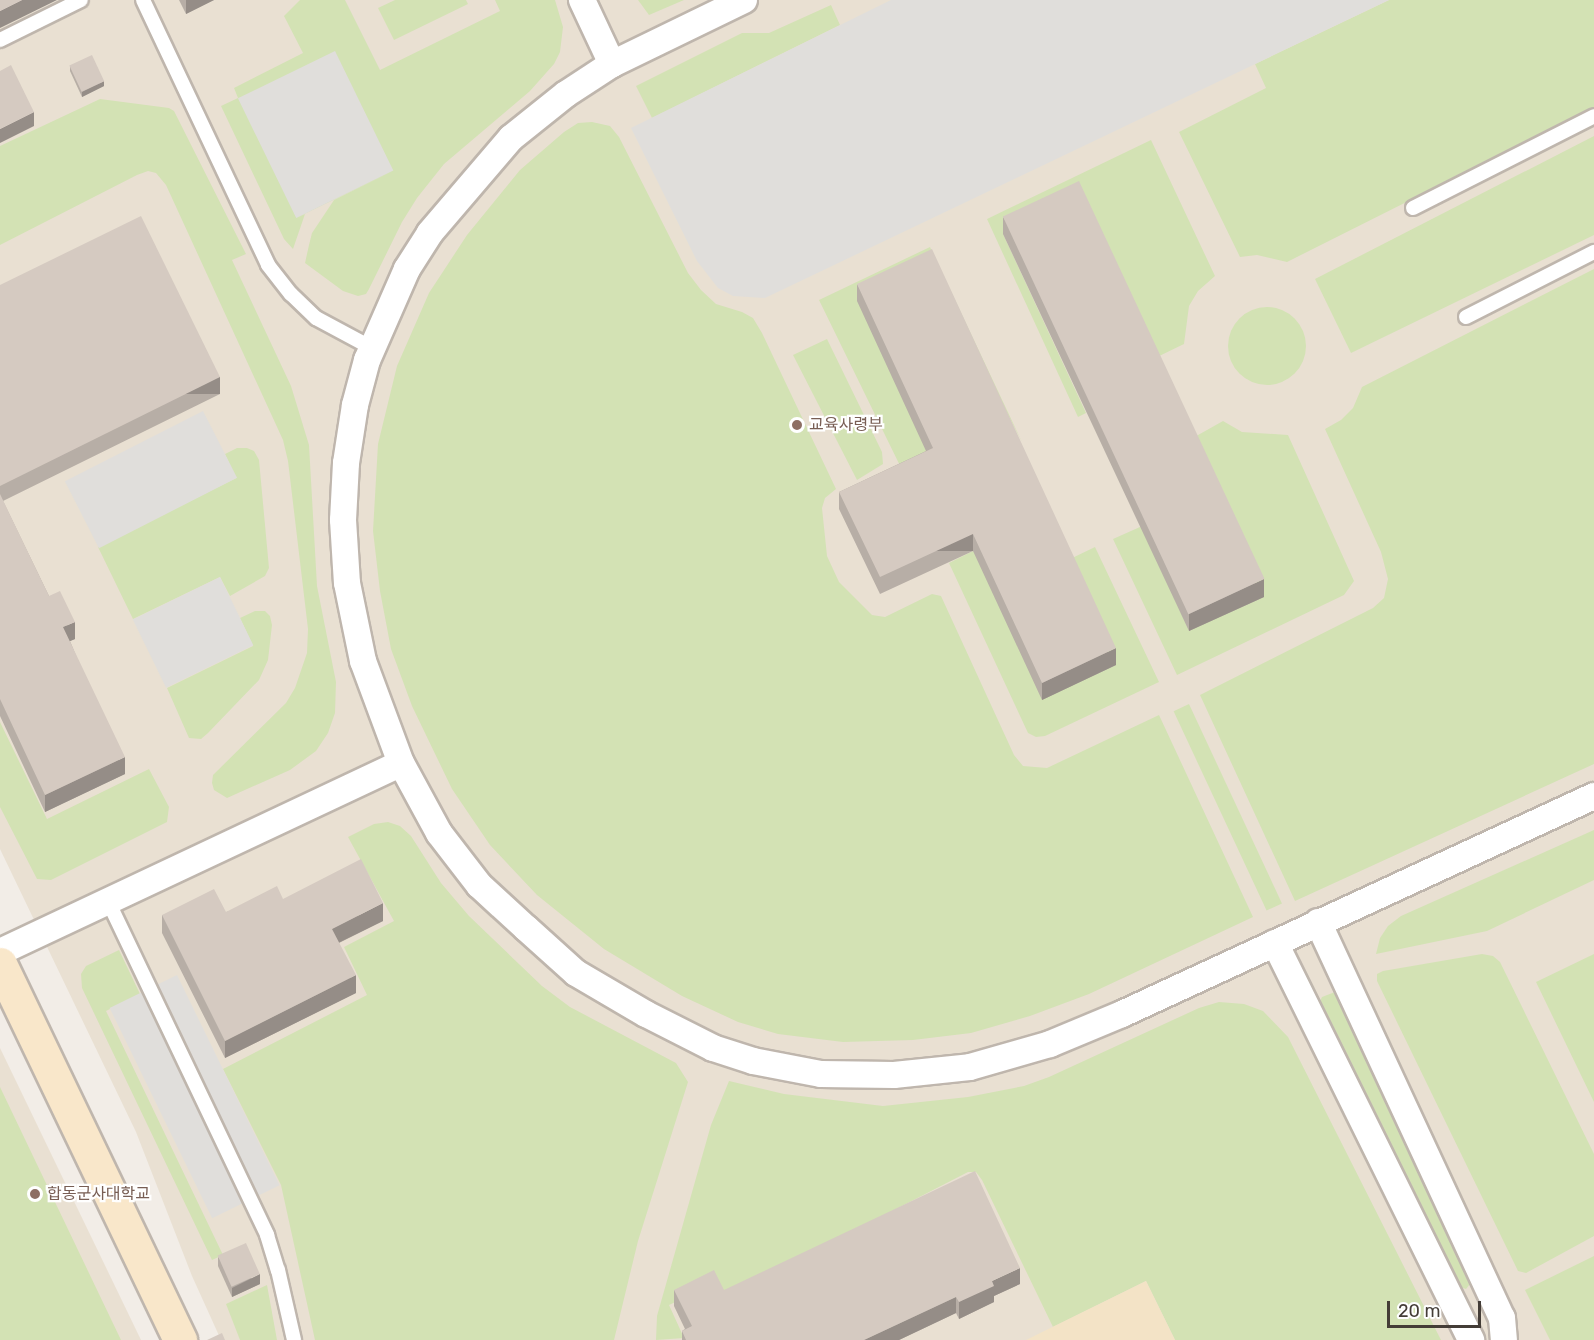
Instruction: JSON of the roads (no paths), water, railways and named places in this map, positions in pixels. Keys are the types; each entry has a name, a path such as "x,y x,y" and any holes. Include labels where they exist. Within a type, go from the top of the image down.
{"street":[{"path":"582,0 612,64"},
{"path":"744,0 612,64 566,94 511,138 465,189 430,233 407,269 372,348 355,405 346,463 343,520 346,573 363,661 401,763 439,833 479,885 576,973 646,1014 713,1048 753,1061 821,1074 894,1076 970,1067 1050,1044 1122,1014 1594,796"},
{"path":"0,952 401,763"},
{"path":"1318,922 1502,1318 1504,1340"},
{"path":"1275,943 1471,1340"},
{"path":"0,964 180,1340"}],"lane":[{"path":"0,40 81,0"},
{"path":"142,0 268,265 291,294 316,318 372,348"},
{"path":"1413,208 1594,116"},
{"path":"1466,317 1594,252"},
{"path":"108,901 267,1235 279,1270 294,1340"}],"place":[{"name":"교육사령부","path":"797,425"},
{"name":"합동군사대학교","path":"35,1194"}]}
